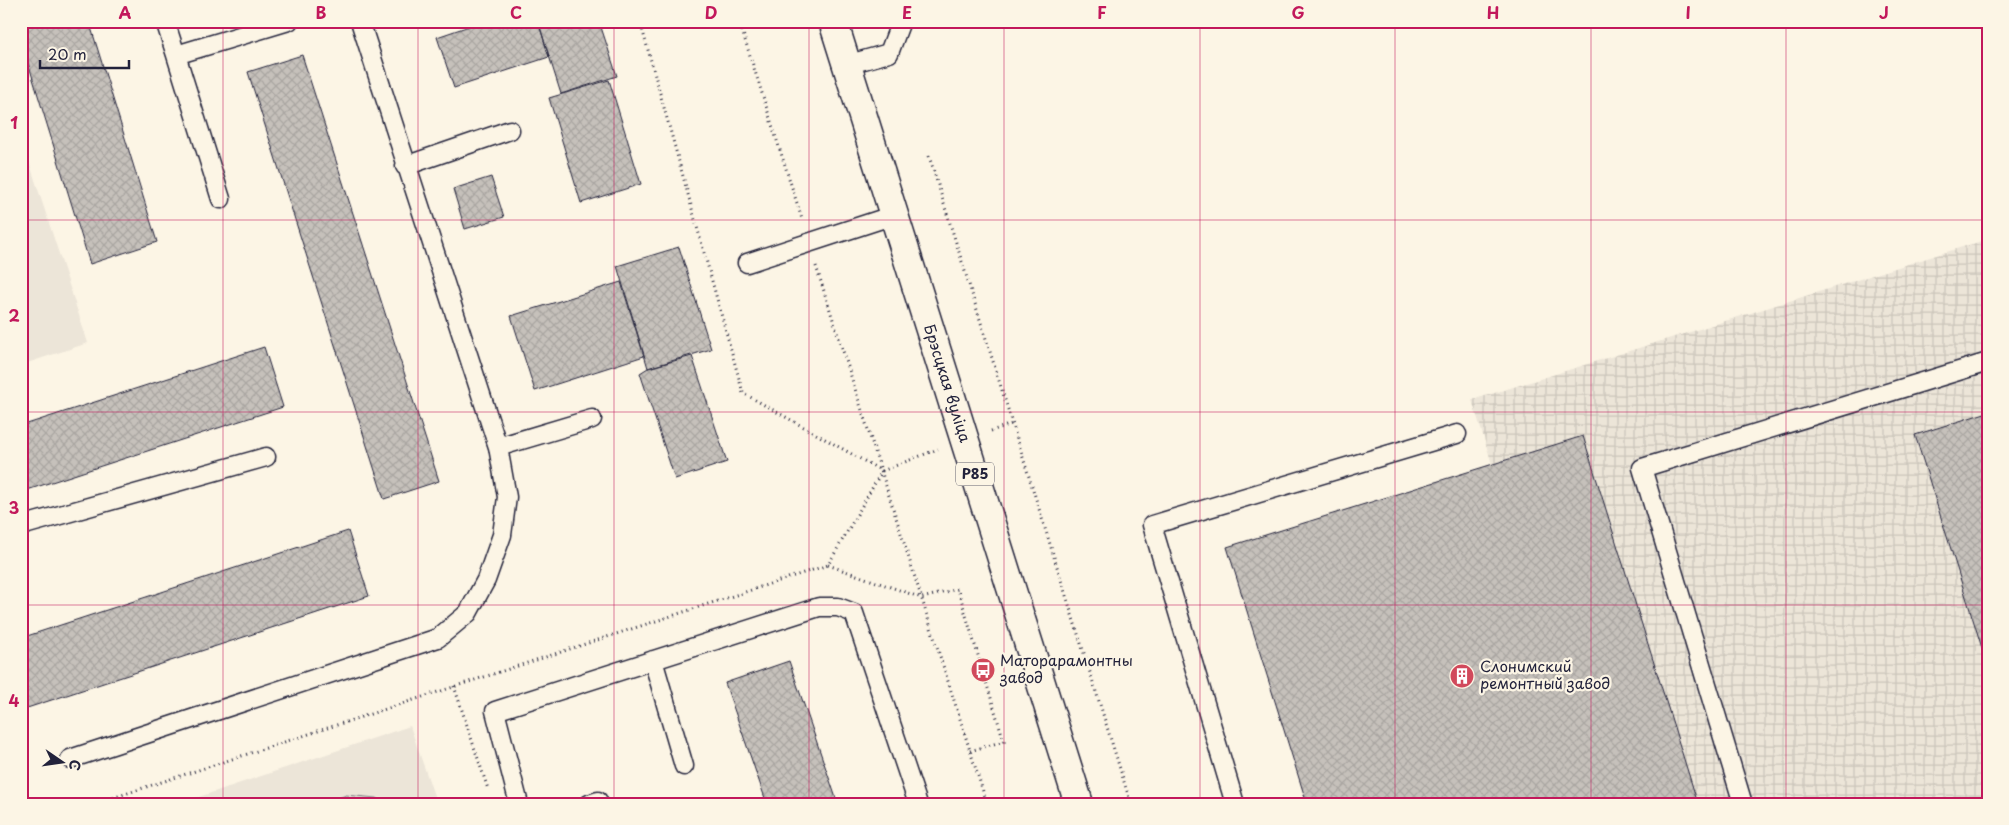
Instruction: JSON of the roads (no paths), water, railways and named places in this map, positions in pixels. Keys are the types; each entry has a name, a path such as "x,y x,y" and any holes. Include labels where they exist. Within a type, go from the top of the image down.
{"main road":[{"name":"Брэсцкая вуліца","path":"833,21 1079,804"}],"lane":[{"path":"165,21 221,199"},
{"path":"176,55 289,21"},
{"path":"70,760 438,638 468,613 486,580 502,535 506,497 498,447 405,166 360,21"},
{"path":"846,65 889,52 902,21"},
{"path":"405,166 510,130"},
{"path":"747,264 894,215"},
{"path":"1743,804 1642,468 1988,362"},
{"path":"498,447 592,419"},
{"path":"1235,804 1152,525 1457,434"},
{"path":"21,526 266,457"},
{"path":"519,804 495,711 819,607 838,608 854,613 918,804"},
{"path":"653,660 684,766"}],"place":[{"name":"Маторарамонтны завод","path":"983,670"},
{"name":"Слонимский ремонтный завод","path":"1462,676"}]}
